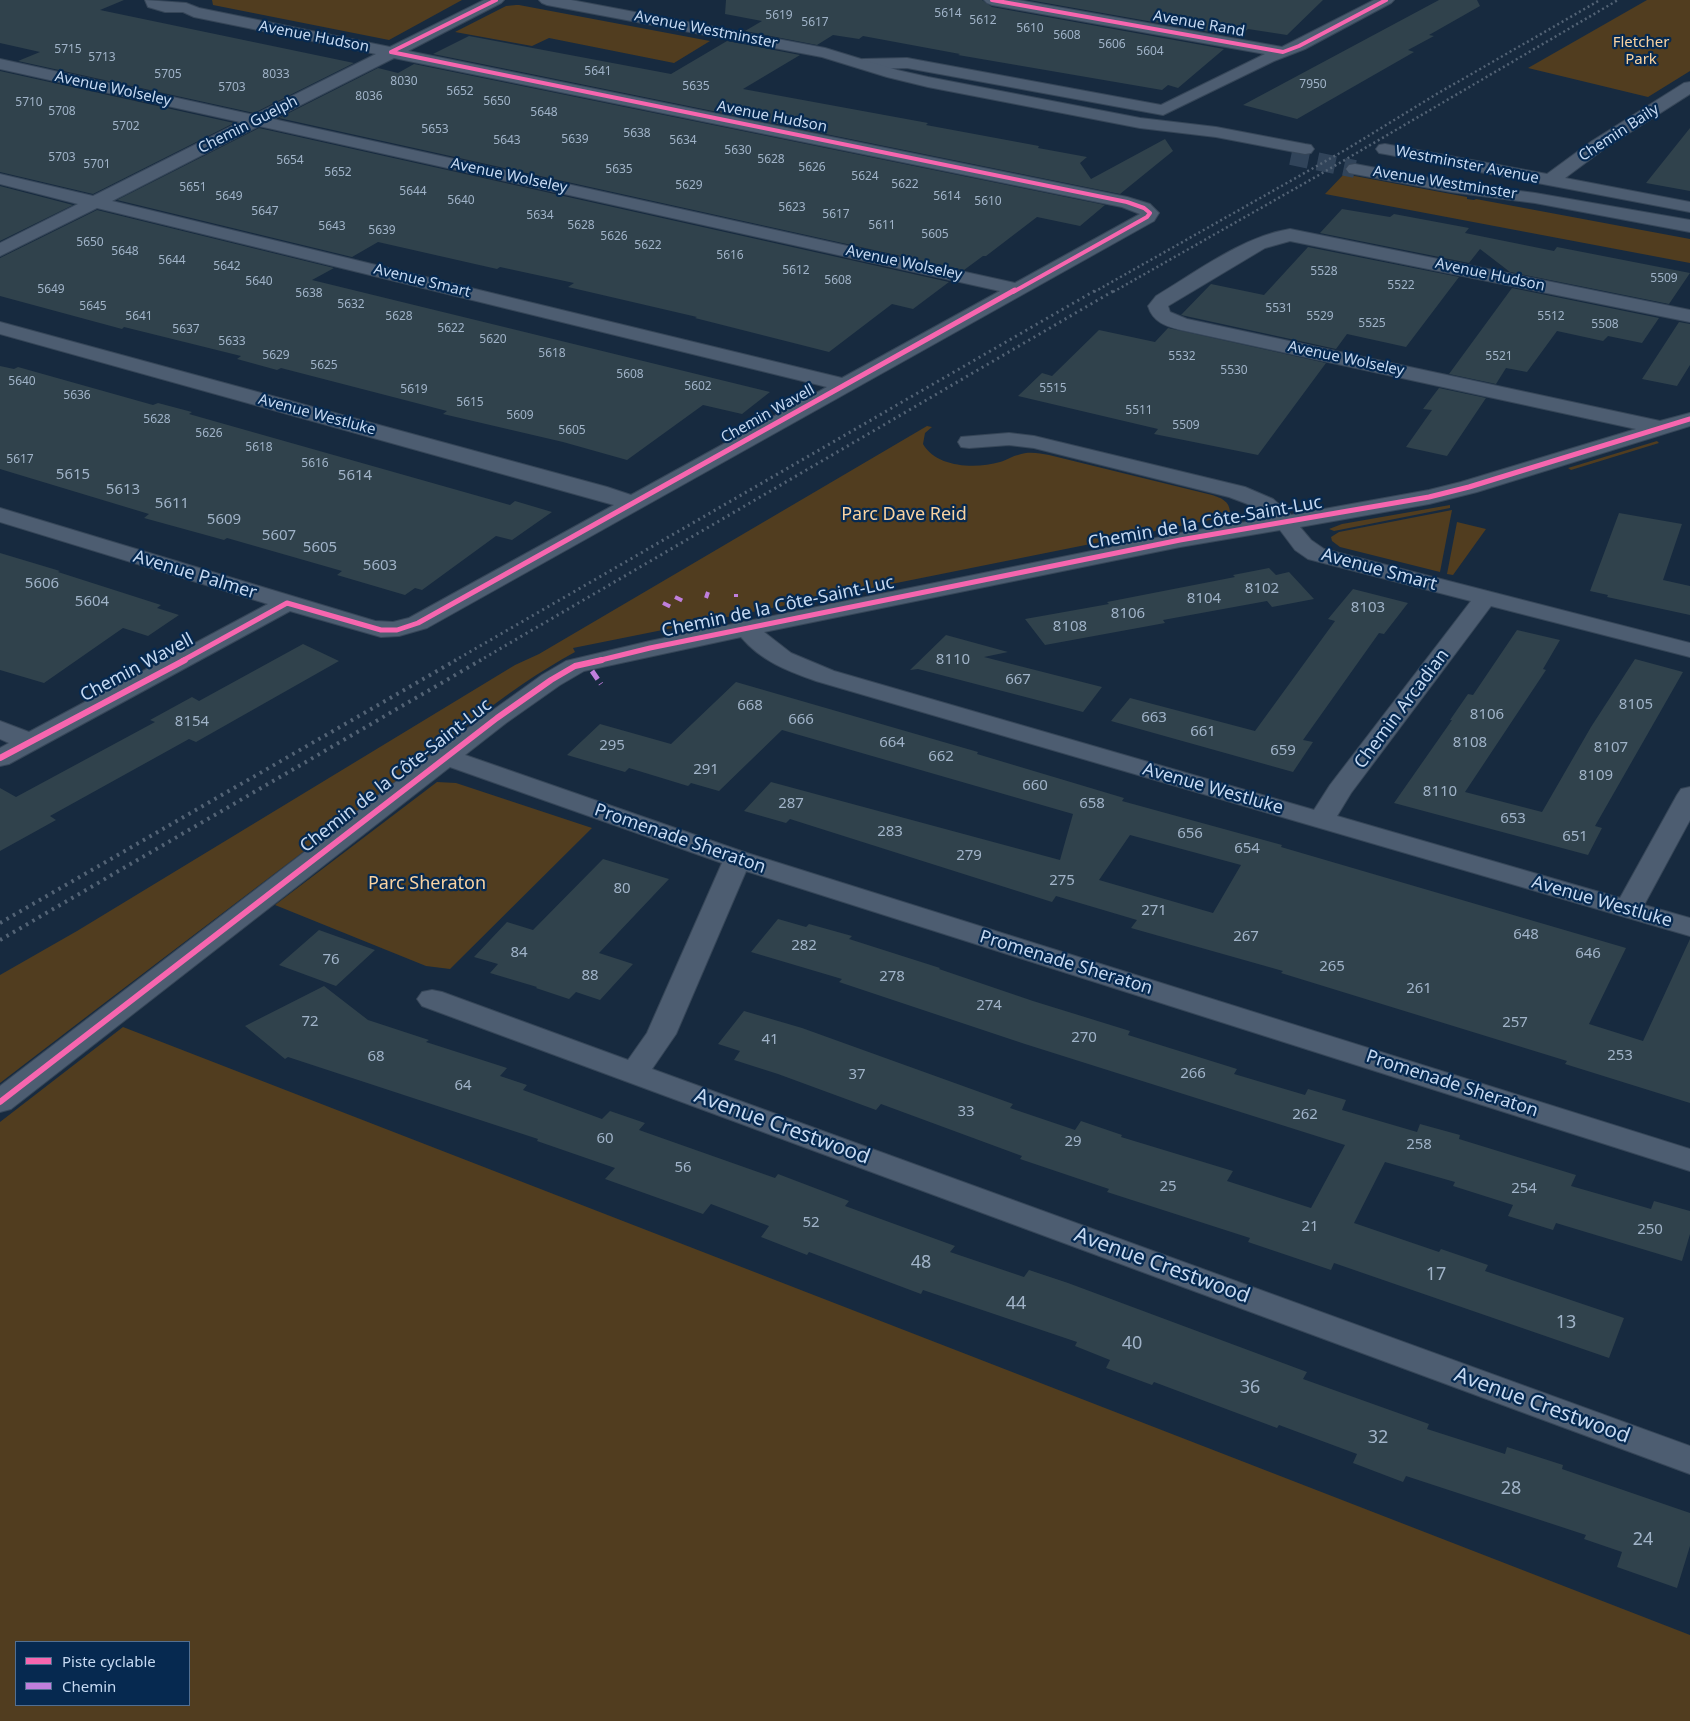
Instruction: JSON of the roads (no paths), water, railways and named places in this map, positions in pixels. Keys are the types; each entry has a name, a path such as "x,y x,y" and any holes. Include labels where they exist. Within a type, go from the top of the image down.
{"street":[{"name":"Avenue Hudson","path":"153,0 153,4 159,6 189,4 194,12 1092,195 1135,204 1147,209"},
{"name":"Chemin Guelph","path":"0,250 496,0"},
{"name":"Avenue Westminster","path":"547,0 809,50 922,81 1140,122 1206,140 1298,153"},
{"name":"Avenue Rand","path":"992,0 1283,52"},
{"path":"1283,52 1299,46 1386,0"},
{"name":"Avenue Westminster","path":"863,64 907,63 1163,110 1283,52"},
{"name":"Avenue Wolseley","path":"0,64 1017,289"},
{"name":"Chemin Baily","path":"1549,181 1556,174 1598,146 1688,90"},
{"name":"Westminster Avenue","path":"1385,149 1549,181"},
{"name":"Avenue Westminster","path":"1362,165 1451,187 1535,198 1690,226"},
{"name":"Avenue Smart","path":"0,179 844,386"},
{"path":"1549,181 1690,206"},
{"name":"Chemin Wavell","path":"391,630 418,623 634,504 1147,217 1150,213 1147,209"},
{"name":"Avenue Hudson","path":"1290,236 1690,316"},
{"name":"Avenue Wolseley","path":"1290,236 1276,237 1258,244 1163,300 1159,304 1159,312 1165,318 1181,324 1690,434"},
{"name":"Avenue Westluke","path":"0,328 599,492 634,504"},
{"name":"Chemin de la Côte-Saint-Luc","path":"0,1102 526,696 575,666 748,628 1180,540 1285,523 1446,493 1690,419"},
{"name":"Avenue Smart","path":"969,442 1009,440 1034,442 1237,492 1270,507 1302,546 1316,554 1690,650"},
{"name":"Avenue Palmer","path":"0,515 368,628 391,630"},
{"name":"Chemin Arcadian","path":"1320,821 1339,791 1485,598"},
{"name":"Chemin Wavell","path":"0,758 287,603"},
{"name":"Avenue Westluke","path":"748,628 756,640 779,658 825,676 1690,927"},
{"path":"0,729 29,742"},
{"name":"Promenade Sheraton","path":"445,758 737,859 1690,1160"},
{"path":"1628,909 1690,794"},
{"path":"634,1072 661,1034 737,859"},
{"name":"Avenue Crestwood","path":"432,1000 634,1072 1690,1460"}],"tunnel":[{"path":"1291,156 1355,169"}],"railway":[{"path":"1094,292 1347,149 1435,95 1600,0"},
{"path":"1113,292 1319,175 1618,0"},
{"path":"454,661 1096,290"},
{"path":"479,661 1115,290"},
{"path":"0,923 456,660"},
{"path":"0,940 481,660"}],"park label":[{"name":"Fletcher Park","path":"1641,52"},
{"name":"Parc Dave Reid","path":"904,515"},
{"name":"Parc Sheraton","path":"427,884"}]}
